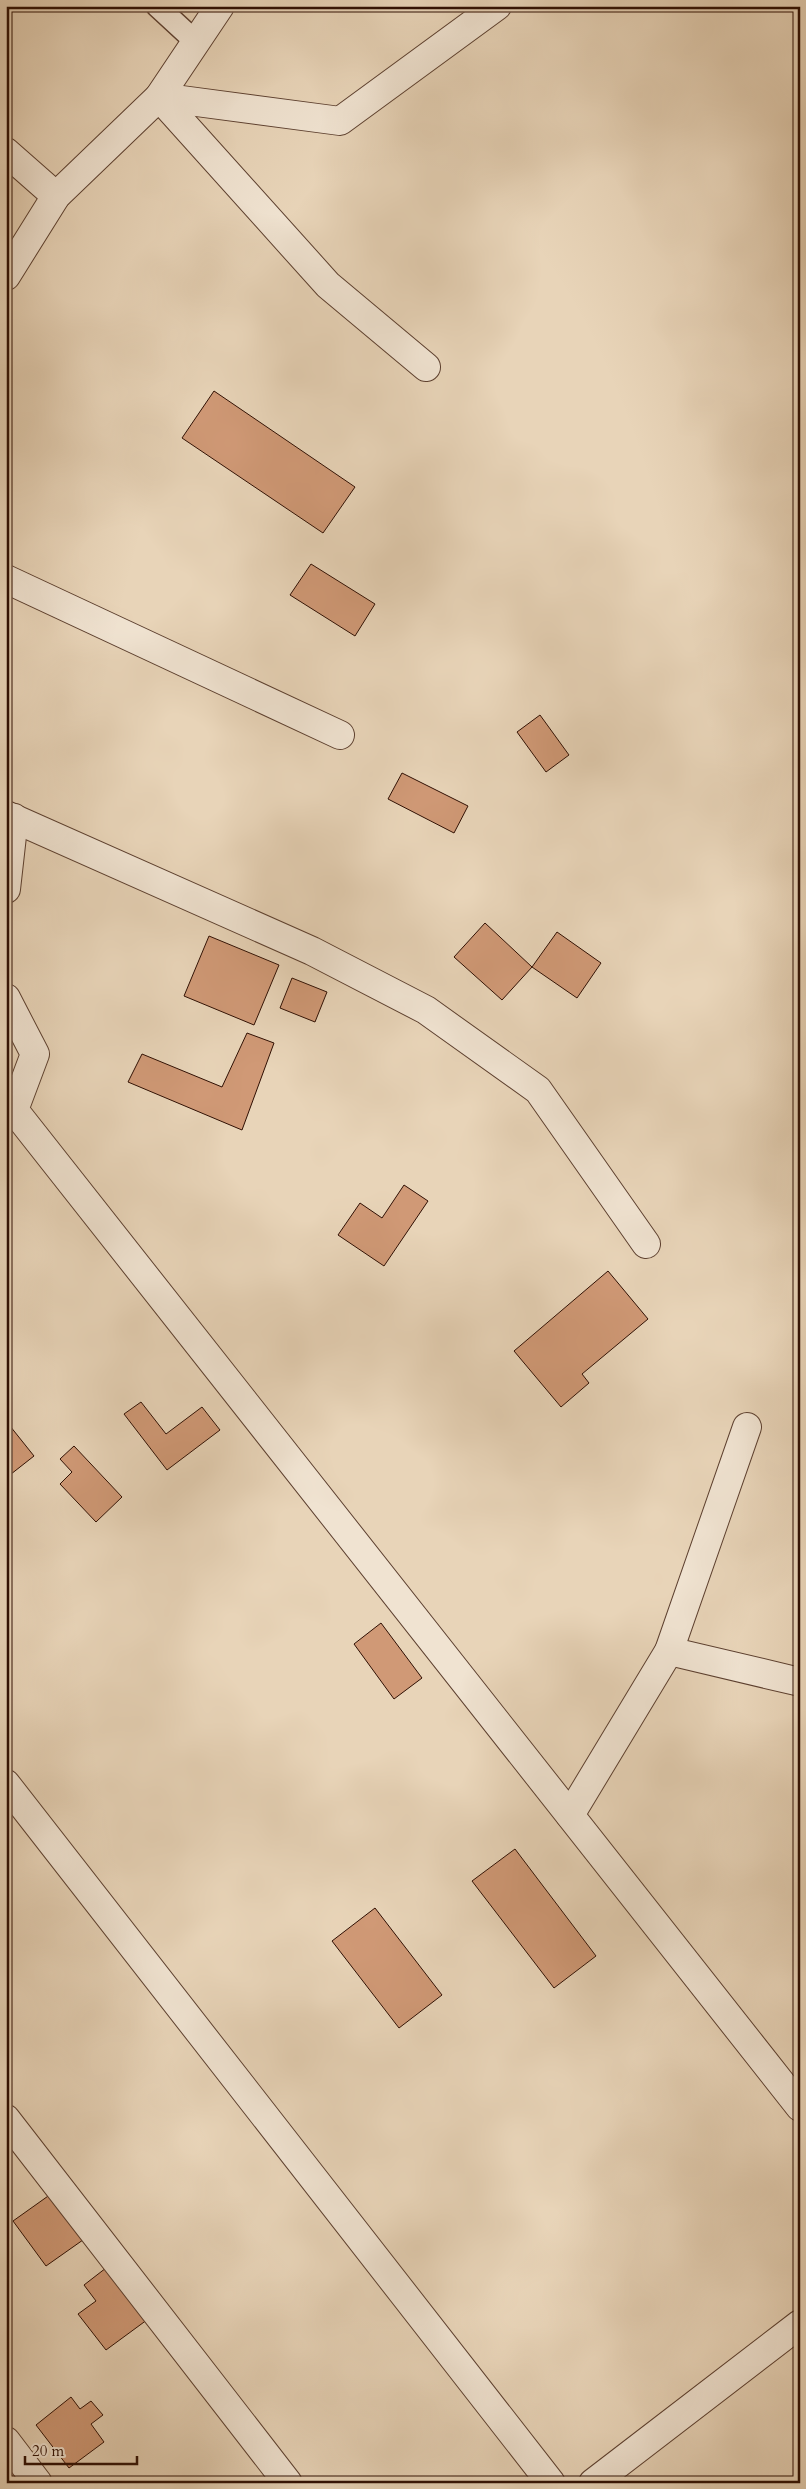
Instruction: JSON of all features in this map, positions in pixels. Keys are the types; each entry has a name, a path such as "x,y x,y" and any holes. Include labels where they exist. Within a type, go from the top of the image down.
{"street":[{"path":"6,276 56,196 159,98 220,6"},
{"path":"159,98 340,121 497,6"},
{"path":"159,98 328,285 426,367"},
{"path":"6,152 56,196"},
{"path":"6,579 340,735"},
{"path":"6,889 10,817 312,951 426,1010 538,1090 646,1244"},
{"path":"6,998 35,1054 14,1110 800,2107"},
{"path":"570,1815 669,1651 747,1427"},
{"path":"669,1651 800,1682"},
{"path":"6,1784 551,2483"},
{"path":"6,2119 288,2483"},
{"path":"593,2483 800,2324"},
{"path":"6,2441 38,2483"}],"lane":[{"path":"158,6 196,42"}],"building":[{"path":"214,391 355,487 323,533 182,438"},
{"path":"311,564 375,604 355,636 290,595"},
{"path":"540,715 569,755 546,772 517,732"},
{"path":"402,773 468,806 454,833 388,799"},
{"path":"485,923 532,967 502,1000 454,957"},
{"path":"557,932 601,963 577,998 532,967"},
{"path":"209,936 279,965 254,1025 184,996"},
{"path":"292,978 327,992 315,1022 280,1008"},
{"path":"247,1033 274,1043 242,1130 128,1082 142,1054 222,1087"},
{"path":"404,1185 428,1201 384,1266 338,1235 360,1203 382,1218"},
{"path":"608,1271 648,1319 582,1374 589,1383 561,1407 514,1351"},
{"path":"141,1402 166,1434 202,1407 220,1430 167,1470 124,1414"},
{"path":"6,1421 34,1456 6,1478"},
{"path":"74,1446 122,1497 96,1522 60,1484 72,1472 60,1459"},
{"path":"381,1623 422,1678 394,1699 354,1644"},
{"path":"515,1849 596,1956 554,1988 472,1881"},
{"path":"375,1908 442,1995 399,2028 332,1941"},
{"path":"58,2189 90,2235 46,2266 13,2221"},
{"path":"115,2261 155,2314 106,2350 78,2314 96,2301 84,2285"},
{"path":"71,2397 80,2409 91,2401 103,2415 91,2424 104,2442 69,2468 36,2425"}]}
